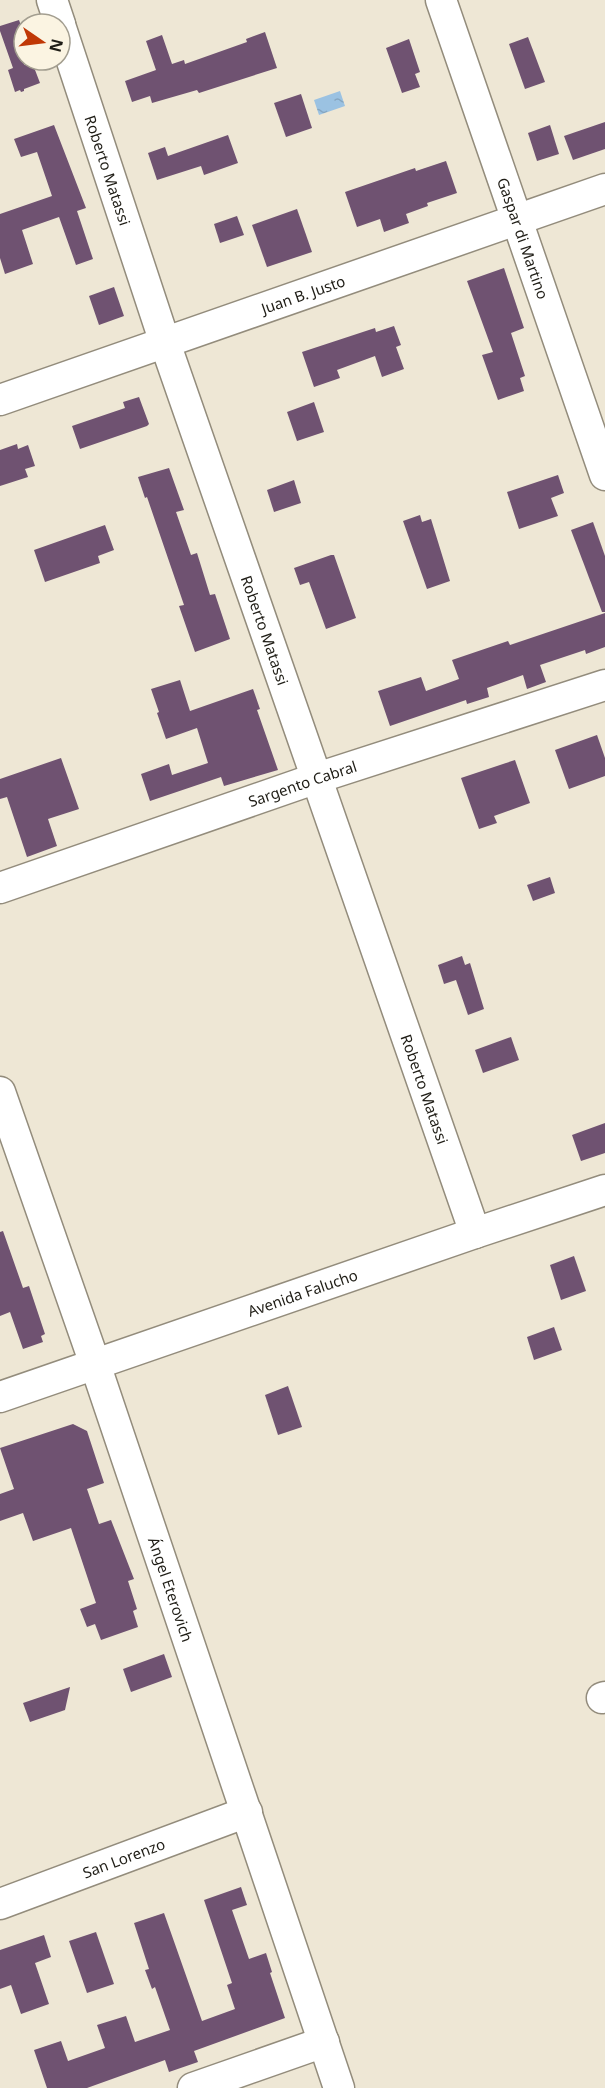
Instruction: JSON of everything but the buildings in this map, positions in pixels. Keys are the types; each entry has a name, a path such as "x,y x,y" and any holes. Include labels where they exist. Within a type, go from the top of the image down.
{"street":[{"name":"Gaspar di Martino","path":"441,0 605,475"},
{"name":"Roberto Matassi","path":"72,61 165,343 475,1233"},
{"name":"Juan B. Justo","path":"0,400 605,189"},
{"name":"Sargento Cabral","path":"0,888 317,778 605,685"},
{"name":"Ángel Eterovich","path":"0,1092 95,1364 339,2088"},
{"name":"Avenida Falucho","path":"0,1397 605,1190"},
{"name":"San Lorenzo","path":"0,1904 247,1812"},
{"path":"193,2088 324,2042"}],"water":[{"path":"340,91 345,106 319,115 314,100"}]}
